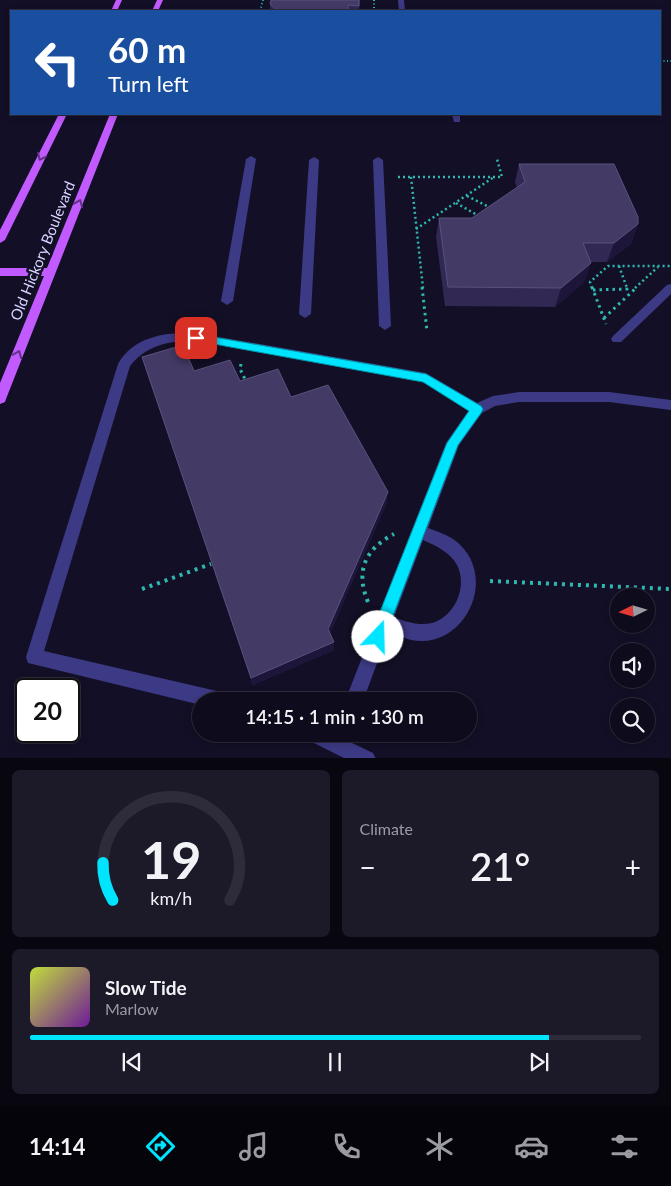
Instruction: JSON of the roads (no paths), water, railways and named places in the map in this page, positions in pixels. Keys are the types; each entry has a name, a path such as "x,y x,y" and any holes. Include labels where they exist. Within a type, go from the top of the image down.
{"main road":[{"path":"0,240 62,115"},
{"name":"Old Hickory Boulevard","path":"0,399 114,115"},
{"path":"0,272 51,272"}],"lane":[{"path":"227,301 251,159"},
{"path":"305,314 314,160"},
{"path":"378,160 386,326"},
{"path":"613,335 671,288"},
{"path":"192,694 34,657 124,364 130,356 151,341 178,336 247,346 426,378 477,409"},
{"path":"357,692 453,443 477,409 493,401 519,397 609,397 671,405"},
{"path":"384,621 403,630 419,632 443,627 457,618 464,607 470,580 466,566 455,549 443,540 419,531"},
{"path":"344,742 367,758"}]}
